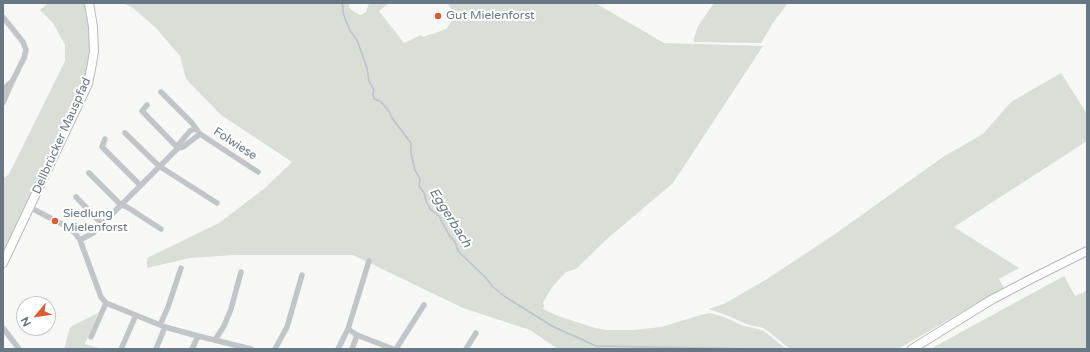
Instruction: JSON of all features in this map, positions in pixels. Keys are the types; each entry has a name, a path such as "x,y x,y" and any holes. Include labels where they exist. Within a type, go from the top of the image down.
{"main road":[{"name":"Dellbrücker Mauspfad","path":"3,263 88,84 94,52 90,3"},
{"path":"912,349 991,300 1087,251"}],"street":[{"path":"3,17 23,42 26,50 24,58 3,103"},
{"path":"3,90 12,82"},
{"name":"Folwiese","path":"161,92 192,123 198,132"},
{"path":"147,105 142,111 178,148"},
{"name":"Folwiese","path":"80,240 93,233 178,148 179,144 190,131 194,130 198,132 258,172"},
{"name":"Folwiese","path":"178,148 183,147 198,132"},
{"path":"125,133 159,166 217,203"},
{"path":"105,139 102,147 140,185"},
{"path":"89,173 121,205 127,207 162,229"},
{"path":"76,198 102,224"},
{"path":"29,207 66,226 75,233 80,240 101,297 106,303 163,326 214,340 229,346 250,349"},
{"path":"338,349 348,329 369,261"},
{"path":"156,349 181,268"},
{"path":"214,340 224,326 231,309 241,272"},
{"path":"275,349 287,327 302,275"},
{"path":"91,337 106,303"},
{"path":"396,349 424,305"},
{"path":"122,347 136,315"},
{"path":"3,328 19,349"},
{"path":"348,329 357,335 392,349"},
{"path":"466,349 476,333"},
{"path":"352,349 357,335"},
{"path":"192,349 198,336"}],"shaded area":[{"path":"48,3 86,3 91,47 90,59 79,94 3,255 3,179 9,174 65,61 65,45 53,23 40,10"},
{"path":"123,3 350,3 350,9 360,15 366,12 369,3 389,3 379,11 404,43 421,35 423,37 446,29 451,22 454,13 447,3 595,3 664,43 763,46 673,183 607,239 576,269 566,272 553,286 543,303 543,309 558,316 595,328 607,330 634,330 661,327 710,313 724,317 744,326 763,331 786,349 558,349 530,330 463,308 353,255 234,255 190,258 147,268 147,258 219,223 265,188 292,162 221,115 186,79 180,56 156,28 133,8"},
{"path":"714,3 788,3 773,23 761,43 694,42 698,26"},
{"path":"1061,73 1087,114 1087,141 954,227 1019,268 999,279 1004,288 898,349 790,349 763,328 746,324 724,314 708,309 724,304 767,279 835,234 943,157 983,134 1011,102"},
{"path":"1064,276 1075,296 1086,291 1087,294 1087,349 930,349"},
{"path":"98,313 85,344 102,349 64,349 70,327"}],"waterway":[{"name":"Eggerbach","path":"342,3 343,13 350,31 357,40 367,68 369,81 374,90 374,99 380,101 389,111 392,118 411,143 411,153 415,170 420,179 419,186 424,193 426,201 431,210 439,216 449,235 455,242 458,251 485,277 493,287 504,296 552,326 596,346 760,349"}],"place":[{"name":"Gut Mielenforst","path":"438,16"},
{"name":"Siedlung Mielenforst","path":"55,221"}]}
